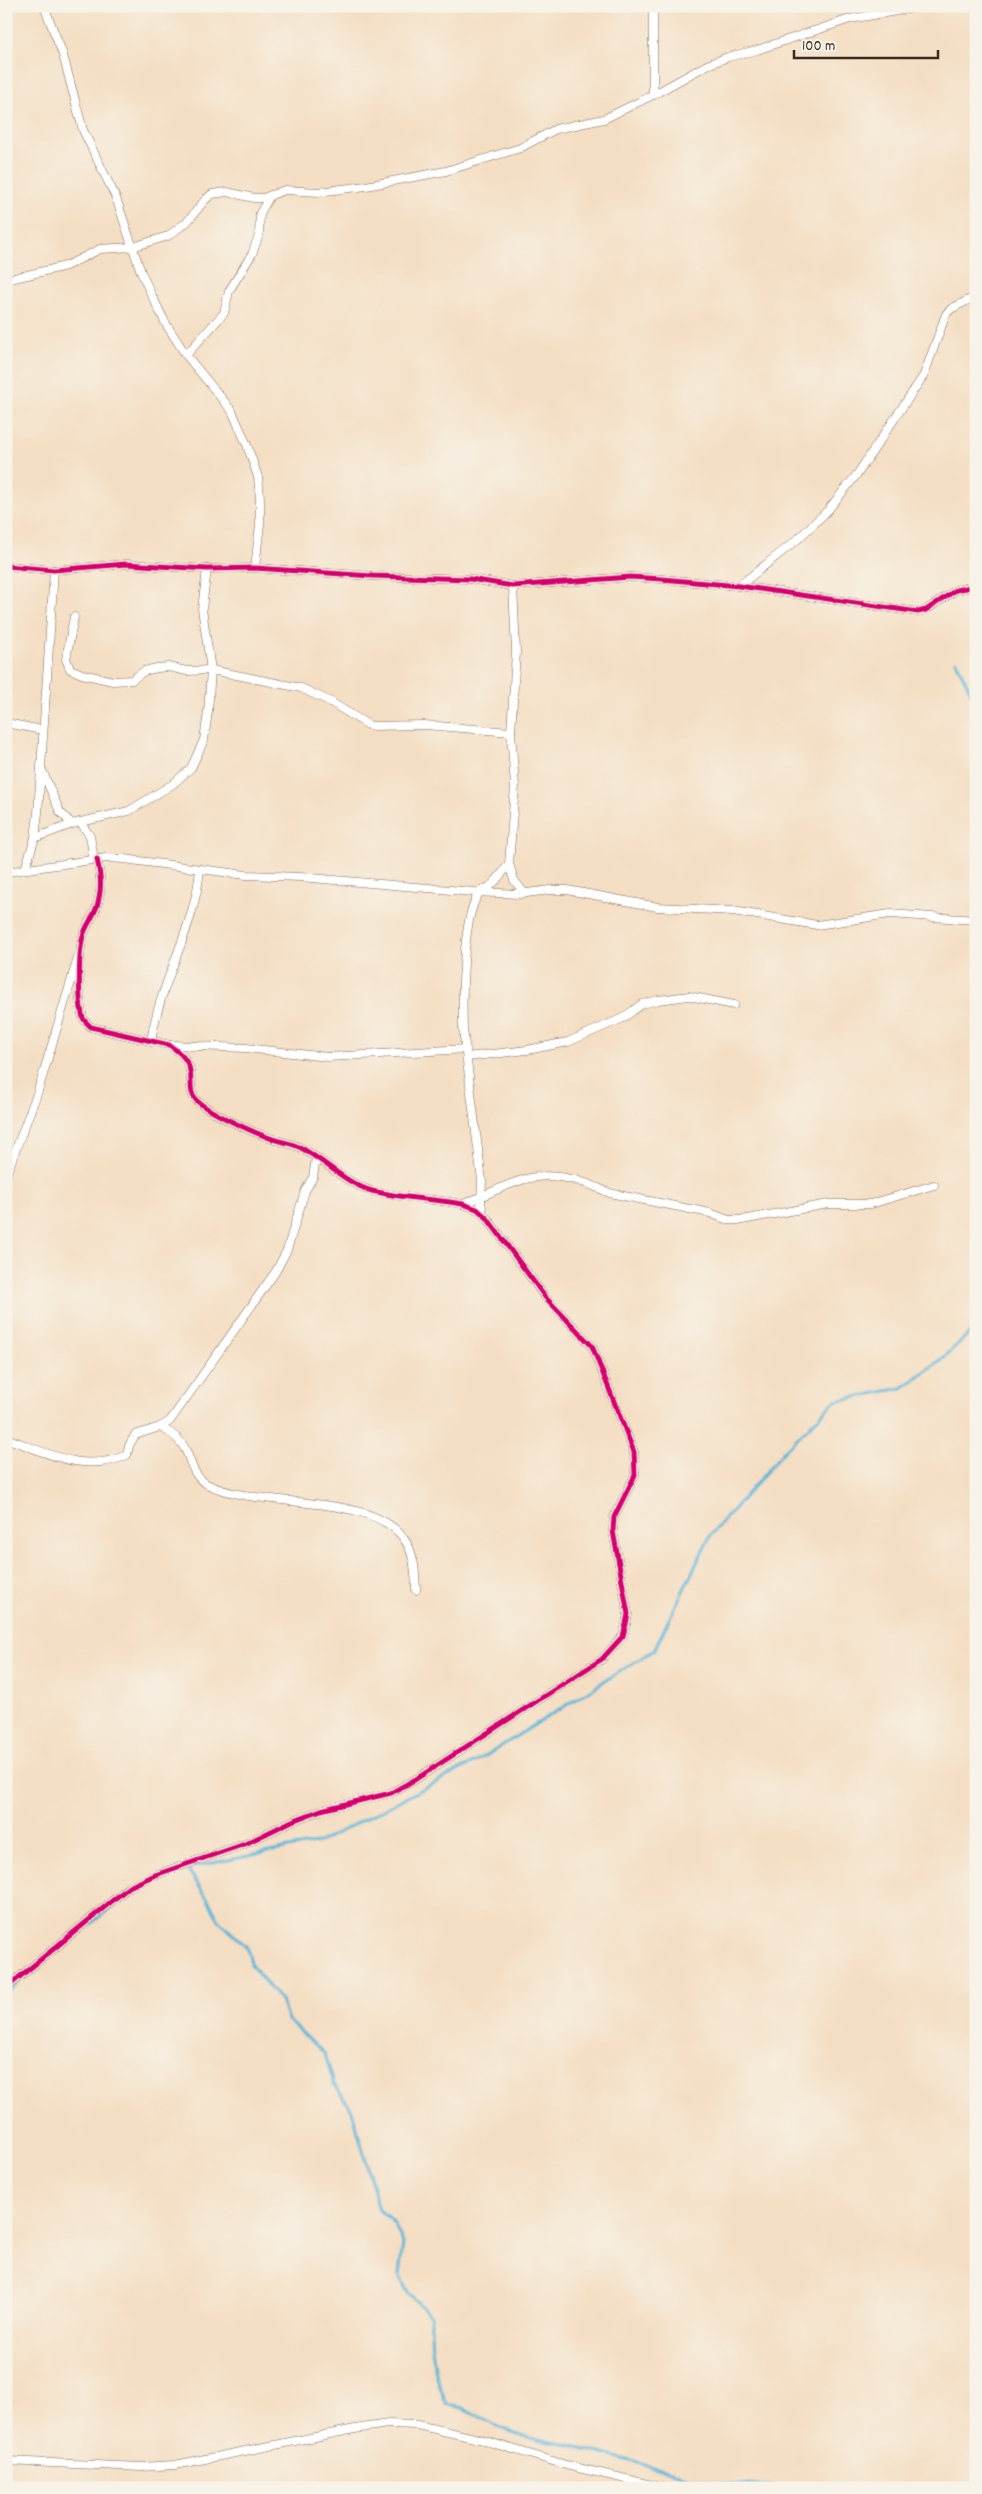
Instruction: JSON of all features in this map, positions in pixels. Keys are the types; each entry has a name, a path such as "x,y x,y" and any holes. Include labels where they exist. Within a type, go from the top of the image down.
{"street":[{"path":"44,6 63,54 83,130 116,198 141,272 162,317 186,356 232,411 258,477 261,510 255,568"},
{"path":"653,6 653,95"},
{"path":"6,280 66,266 100,249 132,247 168,236 179,229 212,194 227,192 254,198 270,196 285,190 318,192 446,171 520,148 556,130 604,119 707,65 728,57 757,50 850,19 925,6"},
{"path":"186,356 224,313 229,291 252,254 259,235 260,213 270,196"},
{"path":"739,586 798,539 843,493 872,454 924,375 948,311 976,296"},
{"path":"6,566 54,570 126,564 207,569 255,568 372,576 470,579 513,586 630,577 739,586 918,612 926,610 956,590 976,586"},
{"path":"35,838 76,823 114,816 136,808 173,784 191,768 201,750 205,734 211,670 202,609 207,569"},
{"path":"25,869 35,838 54,570"},
{"path":"513,586 516,652 511,732 515,786 509,864 514,880 524,893"},
{"path":"74,617 66,659 70,669 104,680 128,681 144,671 157,668 168,667 187,671 211,670 301,688 329,700 370,726 425,725 511,732"},
{"path":"6,723 42,730"},
{"path":"6,1175 38,1091 80,952 84,932 96,913 100,897 101,878 90,836 60,812 54,802 40,764"},
{"path":"6,872 124,858 246,875 300,877 480,892 524,893 566,890 658,908 733,911 817,925 890,914 918,914 976,920"},
{"path":"483,1214 481,1198 482,1181 462,1006 467,935 470,918 480,892 495,882 509,864"},
{"path":"151,1042 158,1009 197,896 200,869"},
{"path":"80,952 82,1008 86,1022 98,1030 169,1045 246,1048 328,1057 527,1050 568,1042 623,1018 642,1004 658,1000 701,997 734,1006"},
{"path":"6,1988 129,1887 156,1874 246,1844 292,1821 321,1810 390,1793 602,1659 623,1636 628,1614 613,1531 614,1517 636,1475 634,1452 592,1346 545,1297 483,1214 463,1204 371,1190 343,1176 301,1148 266,1137 228,1120 197,1100 193,1095 189,1064 178,1051 169,1045"},
{"path":"6,1438 74,1462 89,1463 115,1460 127,1454 135,1435 160,1427 174,1416 276,1271 287,1250 305,1191 312,1177 316,1158"},
{"path":"463,1204 522,1180 553,1177 594,1186 609,1193 710,1214 728,1220 742,1220 828,1204 872,1204 934,1185"},
{"path":"160,1427 170,1432 179,1441 187,1451 192,1468 201,1480 208,1485 248,1496 295,1500 359,1511 384,1520 405,1540 414,1561 416,1590"},
{"path":"6,2461 141,2467 175,2465 355,2429 388,2424 417,2425 454,2432 575,2467 664,2488"}],"waterway":[{"path":"956,661 976,703"},
{"path":"84,1929 131,1892 187,1868 320,1842 479,1760 654,1650 710,1536 786,1449 835,1401 902,1388 941,1360 976,1327"},
{"path":"187,1868 209,1901 219,1921 246,1946 252,1966 281,2001 288,2020 325,2054 334,2084 352,2110 379,2210 394,2223 403,2243 399,2275 408,2293 431,2316 431,2339 434,2361 447,2405 464,2408 500,2428 537,2440 570,2445 716,2484 821,2488"},
{"path":"6,1993 17,1984"}],"cycle path":[{"path":"6,566 54,570 126,564 207,569 255,568 372,576 470,579 513,586 630,577 739,586 918,612 926,610 956,590 976,586"},
{"path":"6,1988 129,1887 155,1875 245,1844 292,1821 321,1810 391,1793 416,1779 602,1659 623,1636 628,1614 613,1531 614,1517 635,1475 634,1452 592,1346 545,1297 487,1218 477,1209 463,1204 394,1195 363,1188 299,1147 251,1130 202,1105 193,1095 191,1076 186,1061 180,1053 169,1045 91,1027 83,1018 81,1010 80,963 84,933 97,908 100,893 97,859"}]}
